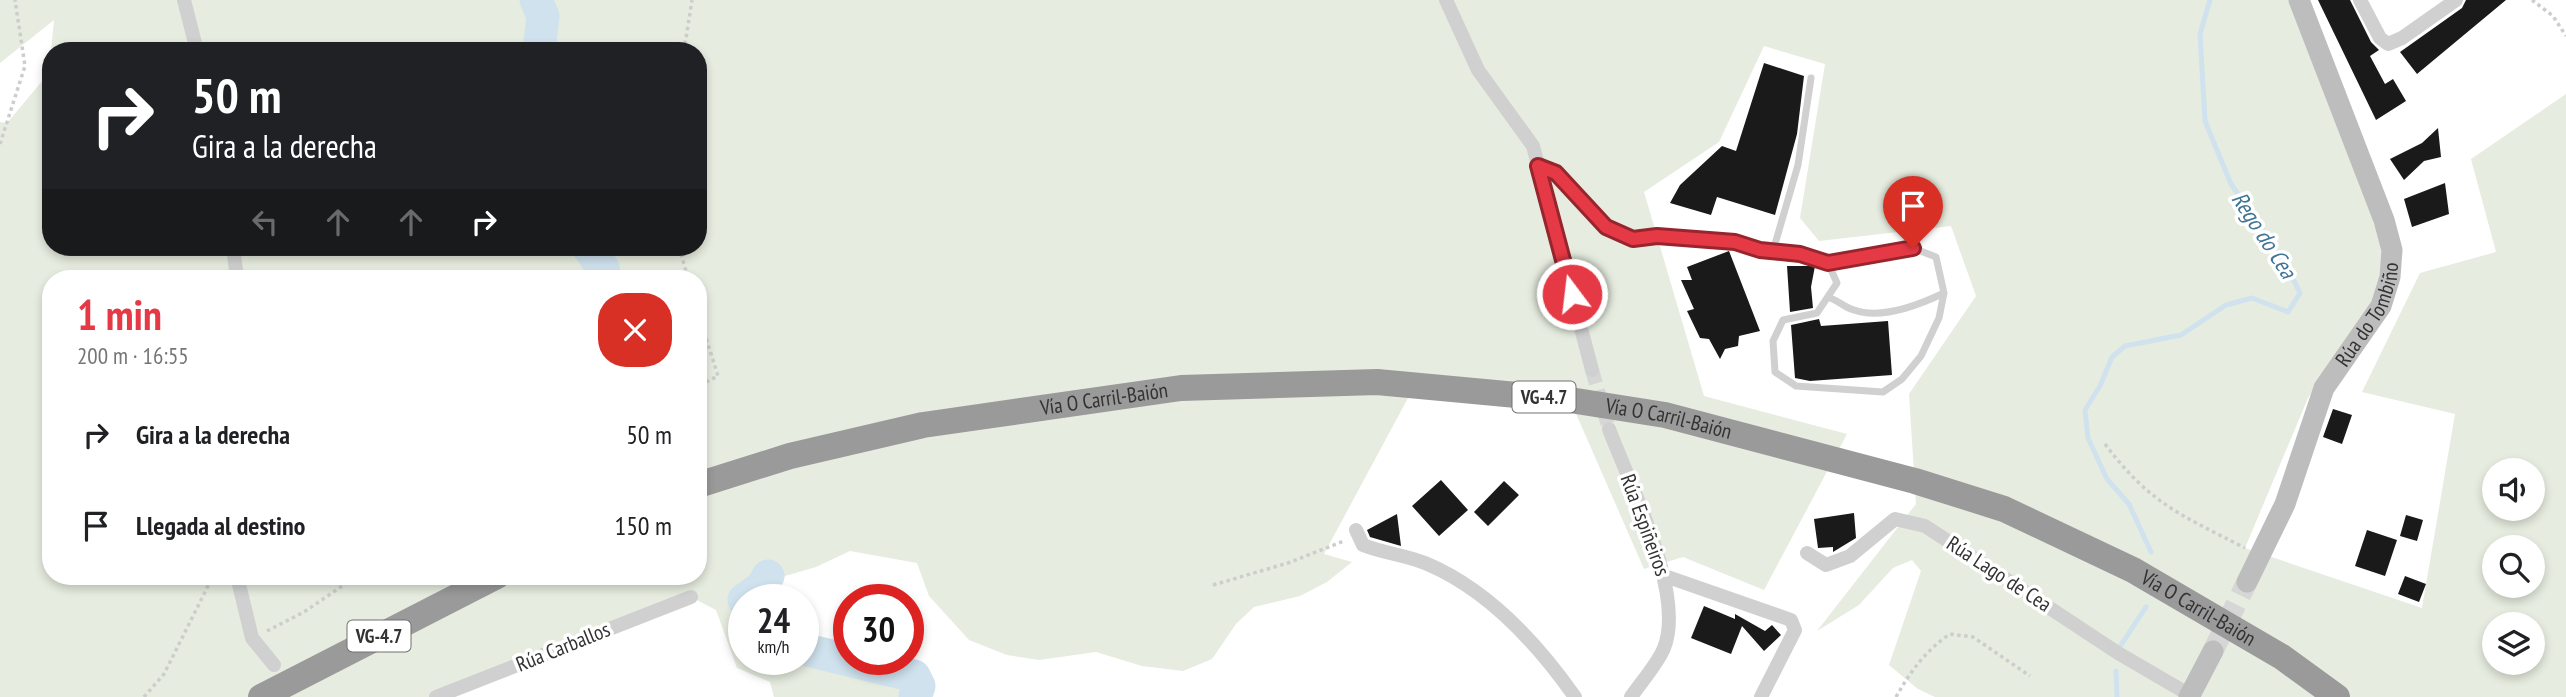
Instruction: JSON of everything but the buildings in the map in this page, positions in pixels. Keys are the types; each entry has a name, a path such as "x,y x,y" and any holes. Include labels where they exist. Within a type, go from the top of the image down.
{"highway":[{"name":"Vía O Carril-Baión","path":"707,482 790,456 923,425 1181,388 1377,382 1570,400 1665,415 1915,481 2004,509 2133,570 2283,657 2337,697"},
{"name":"VG-4.7","path":"261,697 479,585"}],"street":[{"path":"184,0 195,42"},
{"path":"1446,0 1478,70 1533,146 1591,370"},
{"name":"Rúa do Tombiño","path":"2248,582 2284,504 2324,388 2381,306 2390,277 2392,250 2384,220 2299,0"},
{"path":"2360,0 2380,38 2388,44 2402,38 2456,0"},
{"name":"Rúa Espiñeiros","path":"1609,429 1665,576 1670,603 1664,648 1631,697"},
{"name":"Rúa Lago de Cea","path":"1807,553 1826,565 1850,556 1895,519 1925,526 2118,653 2190,696"},
{"path":"1356,530 1363,545 1423,562 1488,601 1519,628 1575,697"},
{"path":"1665,576 1791,620 1795,630 1761,697"},
{"path":"239,585 251,638 274,665"},
{"name":"Rúa Carballos","path":"436,697 691,597"},
{"path":"2190,696 2213,651"}],"lane":[{"path":"1773,251 1798,165 1811,78"},
{"path":"1538,166 1556,173 1606,227 1633,239 1657,236 1711,240 1800,254 1828,263 1913,248 1936,257 1944,293 1939,318 1921,356 1902,379 1883,392 1796,386 1775,372 1773,341 1783,320 1816,313 1830,298 1837,283 1828,263"},
{"path":"1830,298 1854,311 1880,311 1913,307 1944,293"}],"path":[{"path":"0,144 25,66 15,0"},
{"path":"685,42 692,0"},
{"path":"2532,0 2553,16 2566,36"},
{"path":"707,341 718,376 707,382"},
{"path":"2105,444 2147,492 2172,512 2245,548 2267,542"},
{"path":"1213,585 1288,563 1344,541 1363,545"},
{"path":"144,697 164,674 208,585"},
{"path":"251,638 304,612 344,585"},
{"path":"1896,697 1906,679 1933,645 1950,634 1973,637 2030,676"}],"shaded area":[{"path":"0,0 2299,0 2384,220 2390,277 2308,398 2245,548 2422,608 2455,414 2362,392 2420,273 2496,252 2471,159 2566,94 2566,697 1935,697 1918,689 1889,665 1921,571 1912,560 1893,568 1859,605 1817,631 1916,504 1909,394 1976,296 1951,226 1819,241 1800,218 1825,64 1764,46 1719,142 1644,192 1704,396 1847,434 1764,590 1683,557 1644,569 1570,400 1415,385 1324,554 1352,562 1327,582 1300,596 1254,607 1236,624 1212,659 1183,671 1142,666 1096,652 1039,660 1007,655 969,640 929,596 917,563 850,551 816,567 785,576 777,584 728,584 728,643 716,610 691,597 436,697 0,697 0,122 7,123 42,81 42,256 707,256 707,42 52,42 54,20 0,63"},
{"path":"819,642 833,646 833,675 921,675 928,682 928,697 774,697 770,682 754,675 819,675"}],"waterway":[{"path":"536,0 543,16 540,42"},
{"name":"Rego do Cea","path":"2151,552 2129,504 2107,479 2088,438 2085,410 2100,386 2112,357 2125,346 2181,335 2226,305 2252,298 2288,312 2300,293 2286,264 2231,184 2205,121 2200,34 2210,0"},
{"path":"594,256 603,270"},
{"path":"764,584 768,576"},
{"name":"Rego do Cea","path":"2121,645 2146,607"},
{"path":"819,653 914,676 919,686 915,697"},
{"name":"Rego do Cea","path":"2116,671 2117,697"}],"tunnel":[{"path":"1592,370 1609,429"},
{"path":"2213,651 2247,582"}],"route":[{"path":"1572,294 1538,166 1556,173 1588,211 1606,227 1633,239 1657,236 1735,242 1760,250 1800,254 1828,263 1913,248"}]}
